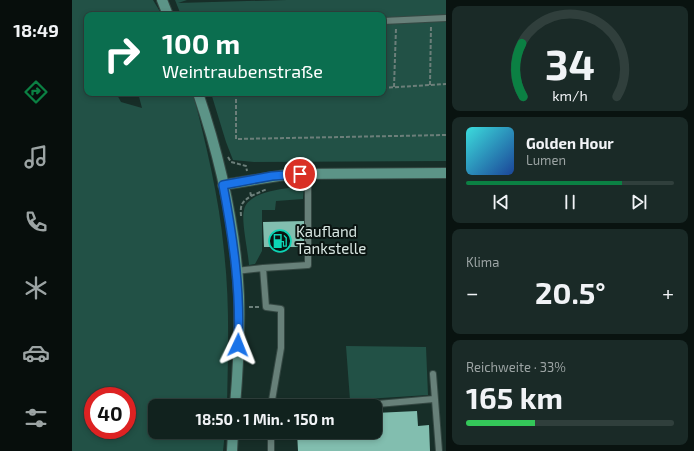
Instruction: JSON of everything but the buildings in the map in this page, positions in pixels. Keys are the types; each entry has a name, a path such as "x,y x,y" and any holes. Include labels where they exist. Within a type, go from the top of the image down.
{"street":[{"path":"162,0 167,12"},
{"path":"199,96 210,131 223,185 232,233 239,307 235,399"},
{"path":"223,185 291,174 446,173"},
{"path":"232,451 233,439"}],"lane":[{"path":"386,21 446,18"},
{"path":"236,271 308,265 308,174"},
{"path":"262,268 266,307 280,309 281,348 272,399"},
{"path":"433,374 434,399 440,451"},
{"path":"382,404 434,399"},
{"path":"271,439 271,451"}],"path":[{"path":"430,85 431,18"},
{"path":"394,87 397,20"},
{"path":"386,88 446,84"},
{"path":"236,96 236,139 446,136"},
{"path":"227,154 231,162 246,166 248,180"},
{"path":"239,307 266,307"}],"green space":[{"path":"72,0 153,0 160,12 84,12 84,96 118,96 121,102 142,108 139,96 194,96 207,152 222,231 228,309 227,399 148,399 148,439 224,439 223,451 72,451"},
{"path":"175,0 187,0 178,3 287,0 446,0 446,161 254,162 233,160 212,96 386,96 386,12 180,12"},
{"path":"304,186 303,199 276,201 275,210 262,210 262,251 255,264 249,265 243,221 244,210 247,204 252,199 269,192"},
{"path":"346,346 426,347 428,395 350,399"}],"place":[{"name":"Kaufland Tankstelle","path":"280,241"}],"route":[{"path":"238,345 239,295 232,233 223,185 272,176 300,174"}]}
